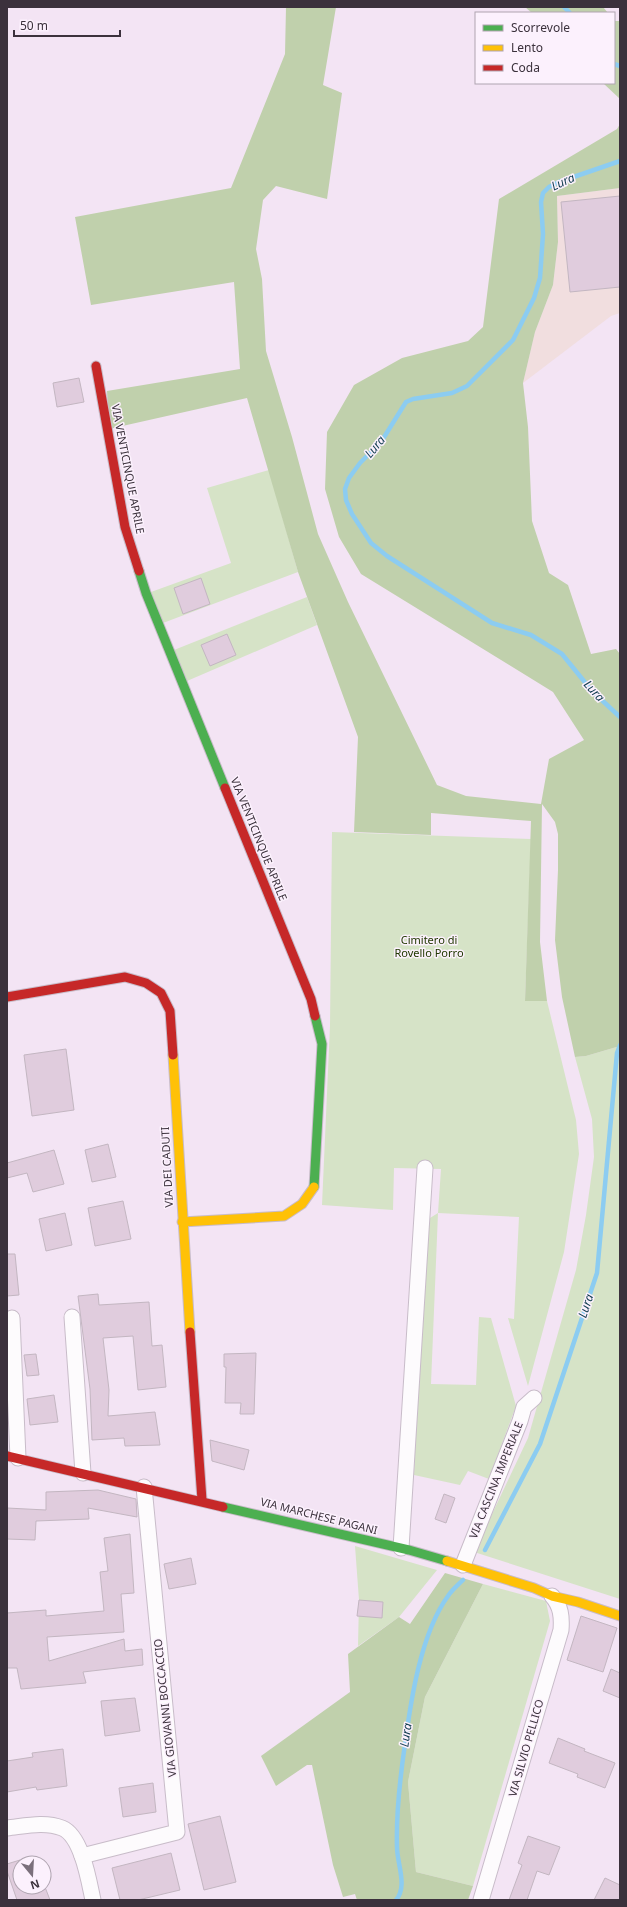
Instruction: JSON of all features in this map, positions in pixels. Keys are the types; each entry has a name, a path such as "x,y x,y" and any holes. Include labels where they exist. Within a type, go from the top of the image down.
{"street":[{"name":"VIA VENTICINQUE APRILE","path":"96,366 125,527 146,593 311,999 322,1044 315,1186 304,1204 284,1216 182,1222"},
{"name":"VIA DEI CADUTI","path":"7,998 125,977 146,983 161,993 170,1011 182,1222 202,1500"},
{"path":"401,1548 425,1168"},
{"path":"72,1317 83,1473"},
{"path":"12,1318 12,1457"},
{"name":"VIA CASCINA IMPERIALE","path":"463,1565 520,1421 524,1407 534,1398"},
{"name":"VIA MARCHESE PAGANI","path":"12,1457 202,1500 401,1548 463,1565 534,1588 552,1596 578,1602 620,1616"},
{"name":"VIA GIOVANNI BOCCACCIO","path":"82,1856 177,1832 144,1487"},
{"name":"VIA SILVIO PELLICO","path":"482,1900 561,1630 560,1612 556,1600 552,1596"},
{"path":"7,1828 39,1825 51,1825 64,1828 74,1840 82,1856 93,1900"}],"shaded area":[{"path":"620,188 620,313 611,316 523,383 535,332 553,285 558,242 557,196"}],"green space":[{"path":"286,7 336,7 323,85 342,93 327,199 276,186 263,200 256,249 262,279 266,351 292,437 318,534 348,602 437,785 466,796 541,804 549,759 584,740 553,692 361,574 339,537 325,489 327,432 354,385 402,358 468,341 483,327 499,199 617,129 620,124 620,188 557,196 558,242 553,285 535,332 523,383 528,427 532,521 549,573 568,585 591,654 616,649 620,654 620,1046 586,1056 575,1057 562,997 555,940 558,834 555,822 542,804 540,942 547,1001 525,1001 531,821 431,813 431,835 354,832 358,737 298,572 247,398 109,429 107,391 240,369 234,282 91,305 75,217 231,188 285,54"},
{"path":"525,7 603,7 607,12 531,12"},
{"path":"615,21 620,21 620,99 604,84 615,84"},
{"path":"269,470 298,572 163,623 151,592 231,563 207,488"},
{"path":"307,597 317,625 187,681 174,650"},
{"name":"Cimitero di Rovello Porro","path":"332,832 531,839 525,1000 547,1001 576,1120 579,1154 564,1252 528,1386 508,1318 514,1319 519,1217 438,1213 441,1169 394,1168 393,1210 322,1205 330,1026"},
{"path":"620,1046 620,1599 474,1552 528,1438 576,1270 586,1215 594,1157 592,1119 575,1057 586,1056"},
{"path":"438,1213 431,1384 476,1385 479,1317 491,1318 516,1406 489,1479 468,1471 460,1485 414,1475 423,1225"},
{"path":"355,1546 437,1570 399,1617 358,1646 359,1600"},
{"path":"445,1573 483,1584 425,1697 408,1782 416,1872 473,1886 468,1900 357,1900 355,1894 343,1897 333,1865 312,1765 307,1765 276,1786 261,1756 350,1692 348,1654 399,1617 410,1624"},
{"path":"483,1584 546,1601 550,1621 473,1886 416,1872 408,1782 425,1697"}],"building":[{"path":"620,196 620,287 570,292 561,202"},
{"path":"79,378 84,402 57,407 53,383"},
{"path":"201,578 210,604 183,614 174,588"},
{"path":"227,634 236,655 210,666 201,645"},
{"path":"66,1049 74,1110 32,1116 24,1055"},
{"path":"108,1144 116,1177 92,1182 85,1150"},
{"path":"54,1150 64,1184 33,1192 27,1173 7,1178 7,1163"},
{"path":"123,1201 131,1239 95,1246 88,1208"},
{"path":"65,1213 72,1245 46,1251 39,1219"},
{"path":"7,1254 15,1254 19,1295 7,1296"},
{"path":"98,1294 99,1305 149,1302 152,1346 162,1345 166,1387 138,1390 133,1336 103,1338 109,1390 108,1416 155,1412 160,1445 125,1446 124,1438 92,1440 90,1389 78,1296"},
{"path":"256,1353 254,1414 240,1414 241,1403 225,1403 226,1367 224,1367 224,1354"},
{"path":"36,1354 39,1375 27,1376 24,1355"},
{"path":"54,1395 58,1422 30,1425 27,1399"},
{"path":"210,1440 249,1450 244,1470 212,1461"},
{"path":"98,1490 136,1499 137,1517 88,1508 89,1519 36,1521 35,1540 7,1539 7,1508 46,1510 46,1492"},
{"path":"444,1494 455,1498 446,1523 435,1519"},
{"path":"130,1534 134,1593 121,1594 124,1632 47,1637 49,1661 124,1639 125,1651 142,1649 143,1665 83,1672 86,1683 21,1689 17,1668 7,1668 7,1613 46,1610 46,1616 104,1611 100,1572 108,1571 104,1538"},
{"path":"191,1558 196,1584 169,1589 164,1564"},
{"path":"359,1600 383,1602 382,1618 357,1616"},
{"path":"581,1616 617,1628 603,1672 567,1660"},
{"path":"611,1669 620,1673 620,1698 603,1691"},
{"path":"135,1698 140,1731 105,1736 101,1701"},
{"path":"558,1738 585,1749 584,1751 615,1763 605,1788 577,1777 578,1774 549,1763"},
{"path":"63,1749 67,1786 37,1790 36,1787 7,1792 7,1761 33,1757 32,1753"},
{"path":"153,1783 156,1812 123,1817 119,1788"},
{"path":"220,1816 236,1882 204,1890 188,1824"},
{"path":"528,1836 560,1847 549,1875 537,1871 527,1900 509,1900 522,1865 518,1863"},
{"path":"171,1853 180,1890 138,1900 120,1900 112,1868"},
{"path":"12,1862 12,1886 7,1871 7,1864"},
{"path":"605,1878 620,1885 620,1900 594,1900"},
{"path":"15,1895 48,1895 50,1900 17,1900"}],"waterway":[{"name":"Lura","path":"564,7 569,12"},
{"name":"Lura","path":"615,64 620,66"},
{"name":"Lura","path":"620,161 559,182 549,187 543,193 541,202 543,234 540,278 534,298 513,340 467,386 452,393 413,399 406,402 381,442 360,463 349,478 345,489 346,500 352,514 371,543 387,556 492,623 531,635 562,654 592,691 620,717"},
{"name":"Lura","path":"485,1550 540,1444 597,1273 617,1053 620,1045"},
{"name":"Lura","path":"396,1900 402,1882 397,1854 399,1796 407,1726 414,1687 424,1647 431,1628 448,1596 463,1580"}],"traffic: fast":[{"path":"139,571 146,593 225,788"},
{"path":"314,1187 322,1044 315,1016"},
{"path":"223,1507 409,1550 447,1561"}],"traffic: slow":[{"path":"173,1055 190,1332"},
{"path":"182,1222 284,1216 302,1204 314,1187"},
{"path":"447,1561 534,1588 552,1596 578,1602 620,1616"}],"traffic: jam":[{"path":"96,366 125,527 139,571"},
{"path":"225,788 311,999 315,1016"},
{"path":"7,997 125,977 146,983 161,993 170,1011 173,1055"},
{"path":"190,1332 202,1500"},
{"path":"7,1456 223,1507"}]}
